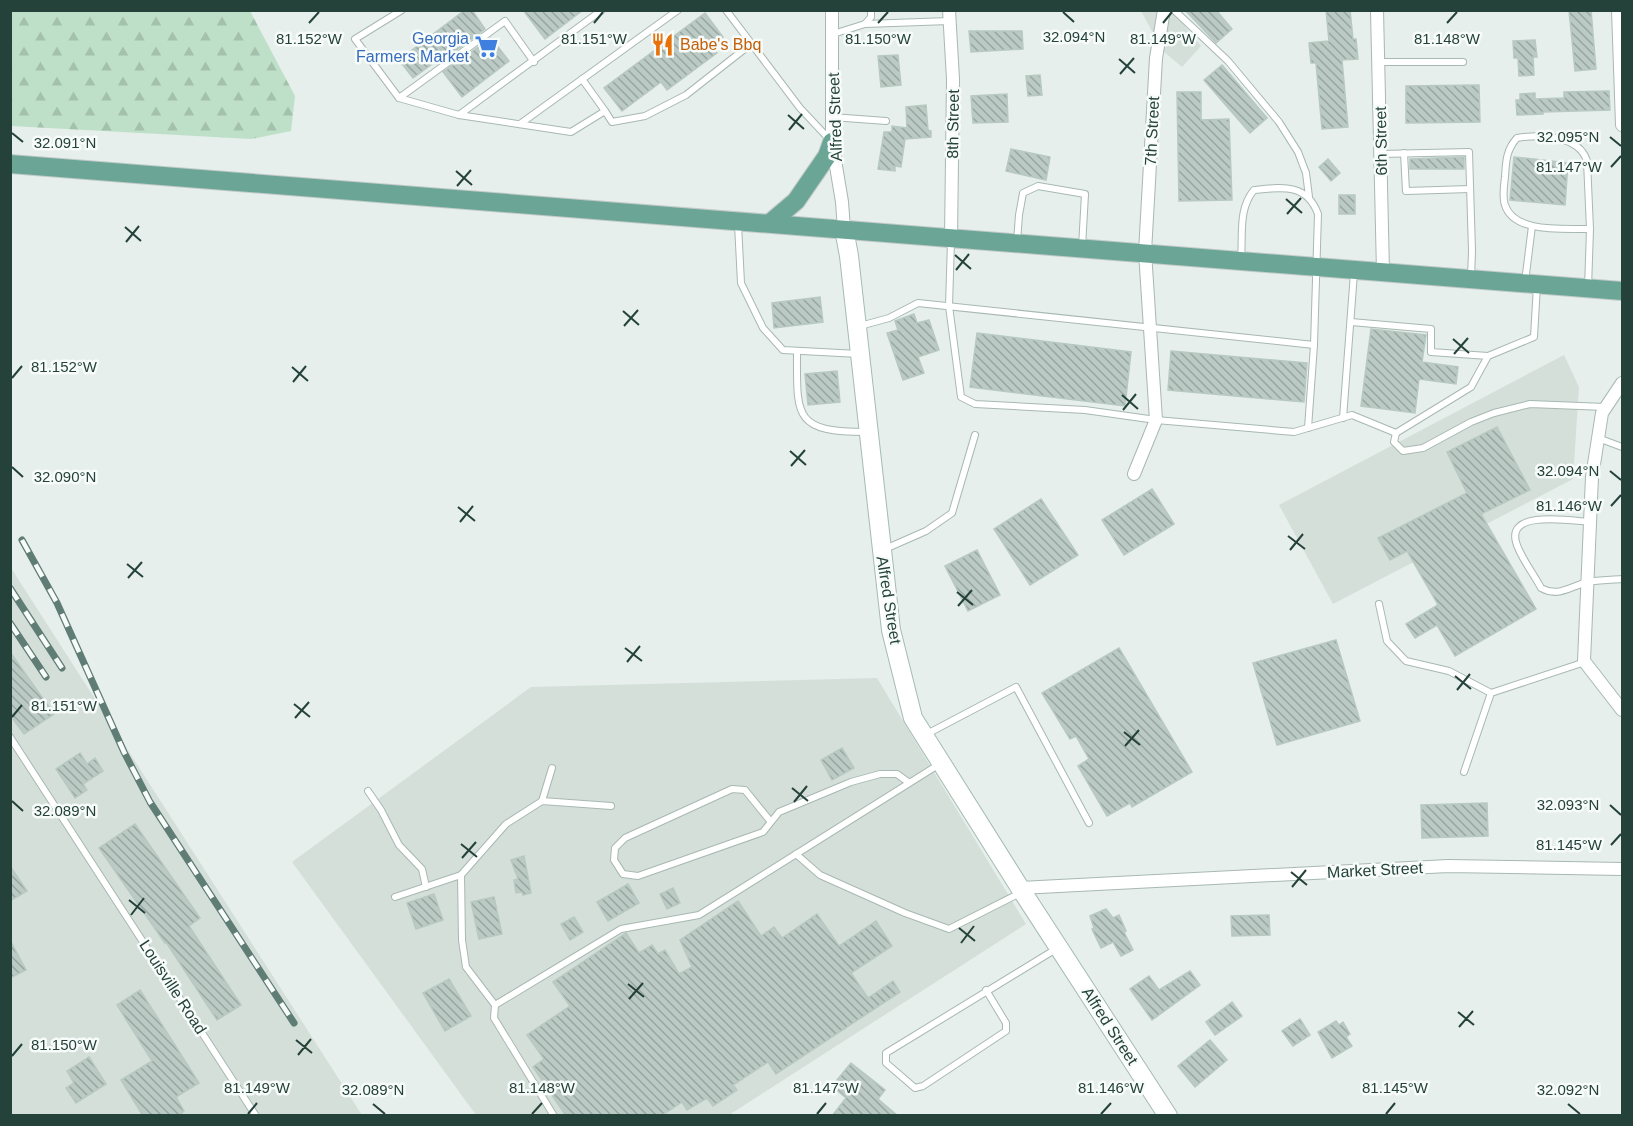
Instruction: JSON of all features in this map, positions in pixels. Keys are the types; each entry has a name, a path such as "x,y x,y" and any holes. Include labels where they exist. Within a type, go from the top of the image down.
{"main road":[{"path":"770,223 796,201 827,156 832,142"},
{"path":"10,164 1623,291"},
{"name":"Alfred Street","path":"844,229 849,256 891,630 913,718 1168,1116"}],"street":[{"name":"Alfred Street","path":"832,10 832,142 844,229"},
{"name":"7th Street","path":"1156,420 1145,252 1156,58 1164,10"},
{"name":"6th Street","path":"1377,10 1383,272"},
{"path":"1618,10 1623,125"},
{"name":"8th Street","path":"949,16 954,79 947,157 951,238"},
{"path":"1623,383 1602,413 1592,477 1585,662 1623,710"},
{"path":"1134,474 1156,420"},
{"name":"Market Street","path":"1022,890 1448,866 1623,869"}],"lane":[{"path":"402,10 355,39 399,98 459,115 571,132 604,111"},
{"path":"459,115 602,10"},
{"path":"520,124 678,10"},
{"path":"726,10 800,108 832,142"},
{"path":"865,24 871,17 871,10"},
{"path":"1174,10 1228,61 1279,122 1298,152 1306,173 1310,197 1318,214 1314,345 1308,428"},
{"path":"833,34 865,24 949,16"},
{"path":"399,98 505,21 534,62"},
{"path":"582,79 612,122 645,116 686,95 751,44"},
{"path":"1379,62 1463,62"},
{"path":"832,117 886,121"},
{"path":"1588,288 1590,230 1587,161 1584,153 1572,142 1563,139 1517,138 1508,151 1503,198 1510,215 1518,222 1532,226 1590,230"},
{"path":"1381,154 1469,152 1471,279"},
{"path":"1404,153 1406,191 1470,189"},
{"path":"1017,243 1018,215 1023,194 1038,186 1085,194 1082,248"},
{"path":"1241,260 1243,211 1254,190 1279,187 1296,190 1310,197"},
{"path":"738,221 741,283 763,328 783,350 860,354"},
{"path":"1351,322 1431,329 1431,352 1488,356 1534,337 1531,284 1532,226"},
{"path":"951,238 949,306 961,397 975,405 1085,410 1156,420 1294,432 1352,415 1396,433"},
{"path":"1343,418 1355,270"},
{"path":"857,327 889,318 918,303 1314,345"},
{"path":"797,351 797,388 802,416 815,427 840,432 869,432"},
{"path":"1488,356 1471,387 1396,433 1394,442 1403,451 1423,448 1471,422 1494,413 1530,404 1606,407"},
{"path":"881,550 926,531 952,513 975,435"},
{"path":"1598,438 1623,447"},
{"path":"1590,522 1532,519 1522,523 1516,531 1516,542 1541,588 1549,592 1557,593 1588,582 1623,579"},
{"path":"1379,604 1388,641 1406,662 1449,671 1491,693 1585,662"},
{"path":"924,735 1016,687 1089,823"},
{"path":"1464,772 1491,693"},
{"name":"Louisville Road","path":"10,737 256,1116"},
{"path":"495,1005 621,929 699,915 893,794 908,782 942,763"},
{"path":"542,801 552,768"},
{"path":"771,822 745,790 732,789 625,838 615,848 614,860 623,874 638,876 763,832 771,822 779,812 851,783 880,774 897,774 908,782"},
{"path":"368,791 381,810 399,845 422,869 426,886"},
{"path":"395,897 461,875 506,824 542,801 611,806"},
{"path":"796,854 820,875 906,913 949,929 1022,890"},
{"path":"461,875 462,940 466,967 495,1005 494,1018 554,1116"},
{"path":"986,990 1006,1023 1006,1031 923,1086 915,1088 886,1063 886,1053 986,990 1059,947"}],"shaded area":[{"path":"1141,11 1172,11 1201,46 1182,67 1163,51"},
{"path":"1564,355 1579,387 1573,479 1333,604 1279,505"},
{"path":"11,568 362,1115 11,1115"},
{"path":"877,678 1026,924 729,1115 476,1115 292,862 531,687"}],"green space":[{"path":"10,11 250,11 295,96 291,131 251,139 11,126"}],"building":[{"path":"465,10 472,10 485,29 437,64 435,62 413,78 399,60"},
{"path":"523,10 583,10 545,39"},
{"path":"1185,10 1216,10 1232,29 1216,43"},
{"path":"1326,10 1350,10 1358,59 1342,60 1348,127 1322,129 1316,63 1311,63 1309,43 1329,41"},
{"path":"1569,10 1591,10 1596,69 1575,71"},
{"path":"705,13 723,37 711,46 717,53 667,90 661,82 622,111 604,88"},
{"path":"969,31 1022,31 1023,49 971,52"},
{"path":"491,38 509,61 462,97 443,72"},
{"path":"1535,40 1537,57 1533,57 1534,75 1519,76 1518,58 1514,58 1513,41"},
{"path":"898,55 901,85 881,87 878,56"},
{"path":"1222,65 1267,118 1250,133 1204,80"},
{"path":"1040,75 1042,95 1028,96 1026,76"},
{"path":"1479,85 1480,122 1406,123 1406,86"},
{"path":"1609,91 1610,110 1517,115 1516,100 1520,100 1520,94 1535,93 1535,99 1564,98 1564,92"},
{"path":"1177,92 1201,92 1201,120 1229,119 1232,200 1179,201"},
{"path":"1007,94 1008,122 973,123 971,96"},
{"path":"926,105 928,130 931,131 931,137 905,139 901,167 895,166 895,171 878,169 884,132 892,132 892,126 907,128 906,107"},
{"path":"1011,149 1050,157 1046,180 1006,171"},
{"path":"1464,157 1464,169 1410,169 1410,159"},
{"path":"1514,157 1568,163 1565,205 1510,200"},
{"path":"1328,159 1340,173 1331,181 1319,167"},
{"path":"1339,195 1355,195 1355,214 1339,214"},
{"path":"820,297 823,322 774,328 772,303"},
{"path":"914,314 917,323 929,320 939,350 918,357 924,373 903,380 887,333 898,330 895,321"},
{"path":"1371,329 1426,335 1422,362 1458,367 1456,384 1419,379 1415,413 1361,406"},
{"path":"977,333 1131,352 1125,406 970,387"},
{"path":"1171,351 1307,363 1304,402 1168,390"},
{"path":"837,371 840,402 808,405 805,374"},
{"path":"1497,427 1530,490 1481,514 1536,609 1455,656 1437,625 1415,638 1406,624 1438,605 1407,551 1390,560 1378,538 1467,493 1447,452"},
{"path":"1152,489 1174,524 1124,555 1102,520"},
{"path":"1041,499 1078,555 1030,585 994,529"},
{"path":"977,550 1000,595 968,611 945,566"},
{"path":"1336,640 1360,721 1277,745 1253,663"},
{"path":"1119,648 1192,772 1132,807 1130,803 1107,816 1078,766 1089,759 1076,736 1070,739 1042,693"},
{"path":"10,652 54,714 24,734 10,715"},
{"path":"842,748 854,768 832,780 821,760"},
{"path":"80,753 87,764 95,758 103,771 83,784 87,790 75,798 56,769"},
{"path":"1487,803 1488,836 1422,838 1421,805"},
{"path":"135,824 200,918 189,926 241,1005 217,1020 166,942 99,848"},
{"path":"524,856 531,893 523,895 522,892 516,893 514,880 518,879 511,860"},
{"path":"10,866 27,891 10,901"},
{"path":"628,884 639,903 608,921 597,902"},
{"path":"673,888 680,903 667,909 660,894"},
{"path":"434,894 443,920 416,929 407,903"},
{"path":"494,897 502,934 479,939 471,902"},
{"path":"738,901 761,936 774,927 782,938 817,914 839,946 876,921 892,946 851,973 868,998 893,981 900,992 776,1074 768,1062 733,1085 737,1090 713,1106 707,1098 687,1110 682,1102 661,1116 566,1116 533,1067 544,1059 527,1035 570,1006 553,982 626,933 639,953 652,945 658,954 665,950 679,974 692,967 680,940"},
{"path":"1106,909 1113,918 1119,915 1133,950 1121,956 1113,942 1101,948 1092,929 1094,928 1090,916"},
{"path":"1269,915 1270,935 1232,936 1231,916"},
{"path":"574,917 583,932 570,940 561,924"},
{"path":"10,940 26,970 10,978"},
{"path":"1190,971 1200,985 1152,1020 1130,989 1149,976 1159,990"},
{"path":"449,979 471,1016 445,1031 423,993"},
{"path":"140,990 199,1083 176,1097 184,1111 178,1116 143,1116 121,1080 152,1061 117,1005"},
{"path":"1232,1002 1242,1016 1215,1035 1206,1022"},
{"path":"1300,1019 1310,1035 1293,1046 1282,1031"},
{"path":"1336,1021 1339,1025 1343,1022 1350,1034 1346,1037 1352,1046 1332,1058 1318,1032"},
{"path":"1210,1040 1227,1060 1195,1087 1178,1066"},
{"path":"89,1057 106,1084 76,1103 66,1088 74,1083 67,1071"},
{"path":"851,1063 885,1090 878,1099 898,1116 832,1116 846,1098 832,1086"}],"railway":[{"path":"22,540 57,603 124,752 150,802 294,1023"},
{"path":"10,588 62,668"},
{"path":"10,623 46,677"}],"place":[{"name":"Babe's Bbq","path":"662,44"},
{"name":"Georgia Farmers Market","path":"487,47"}]}
